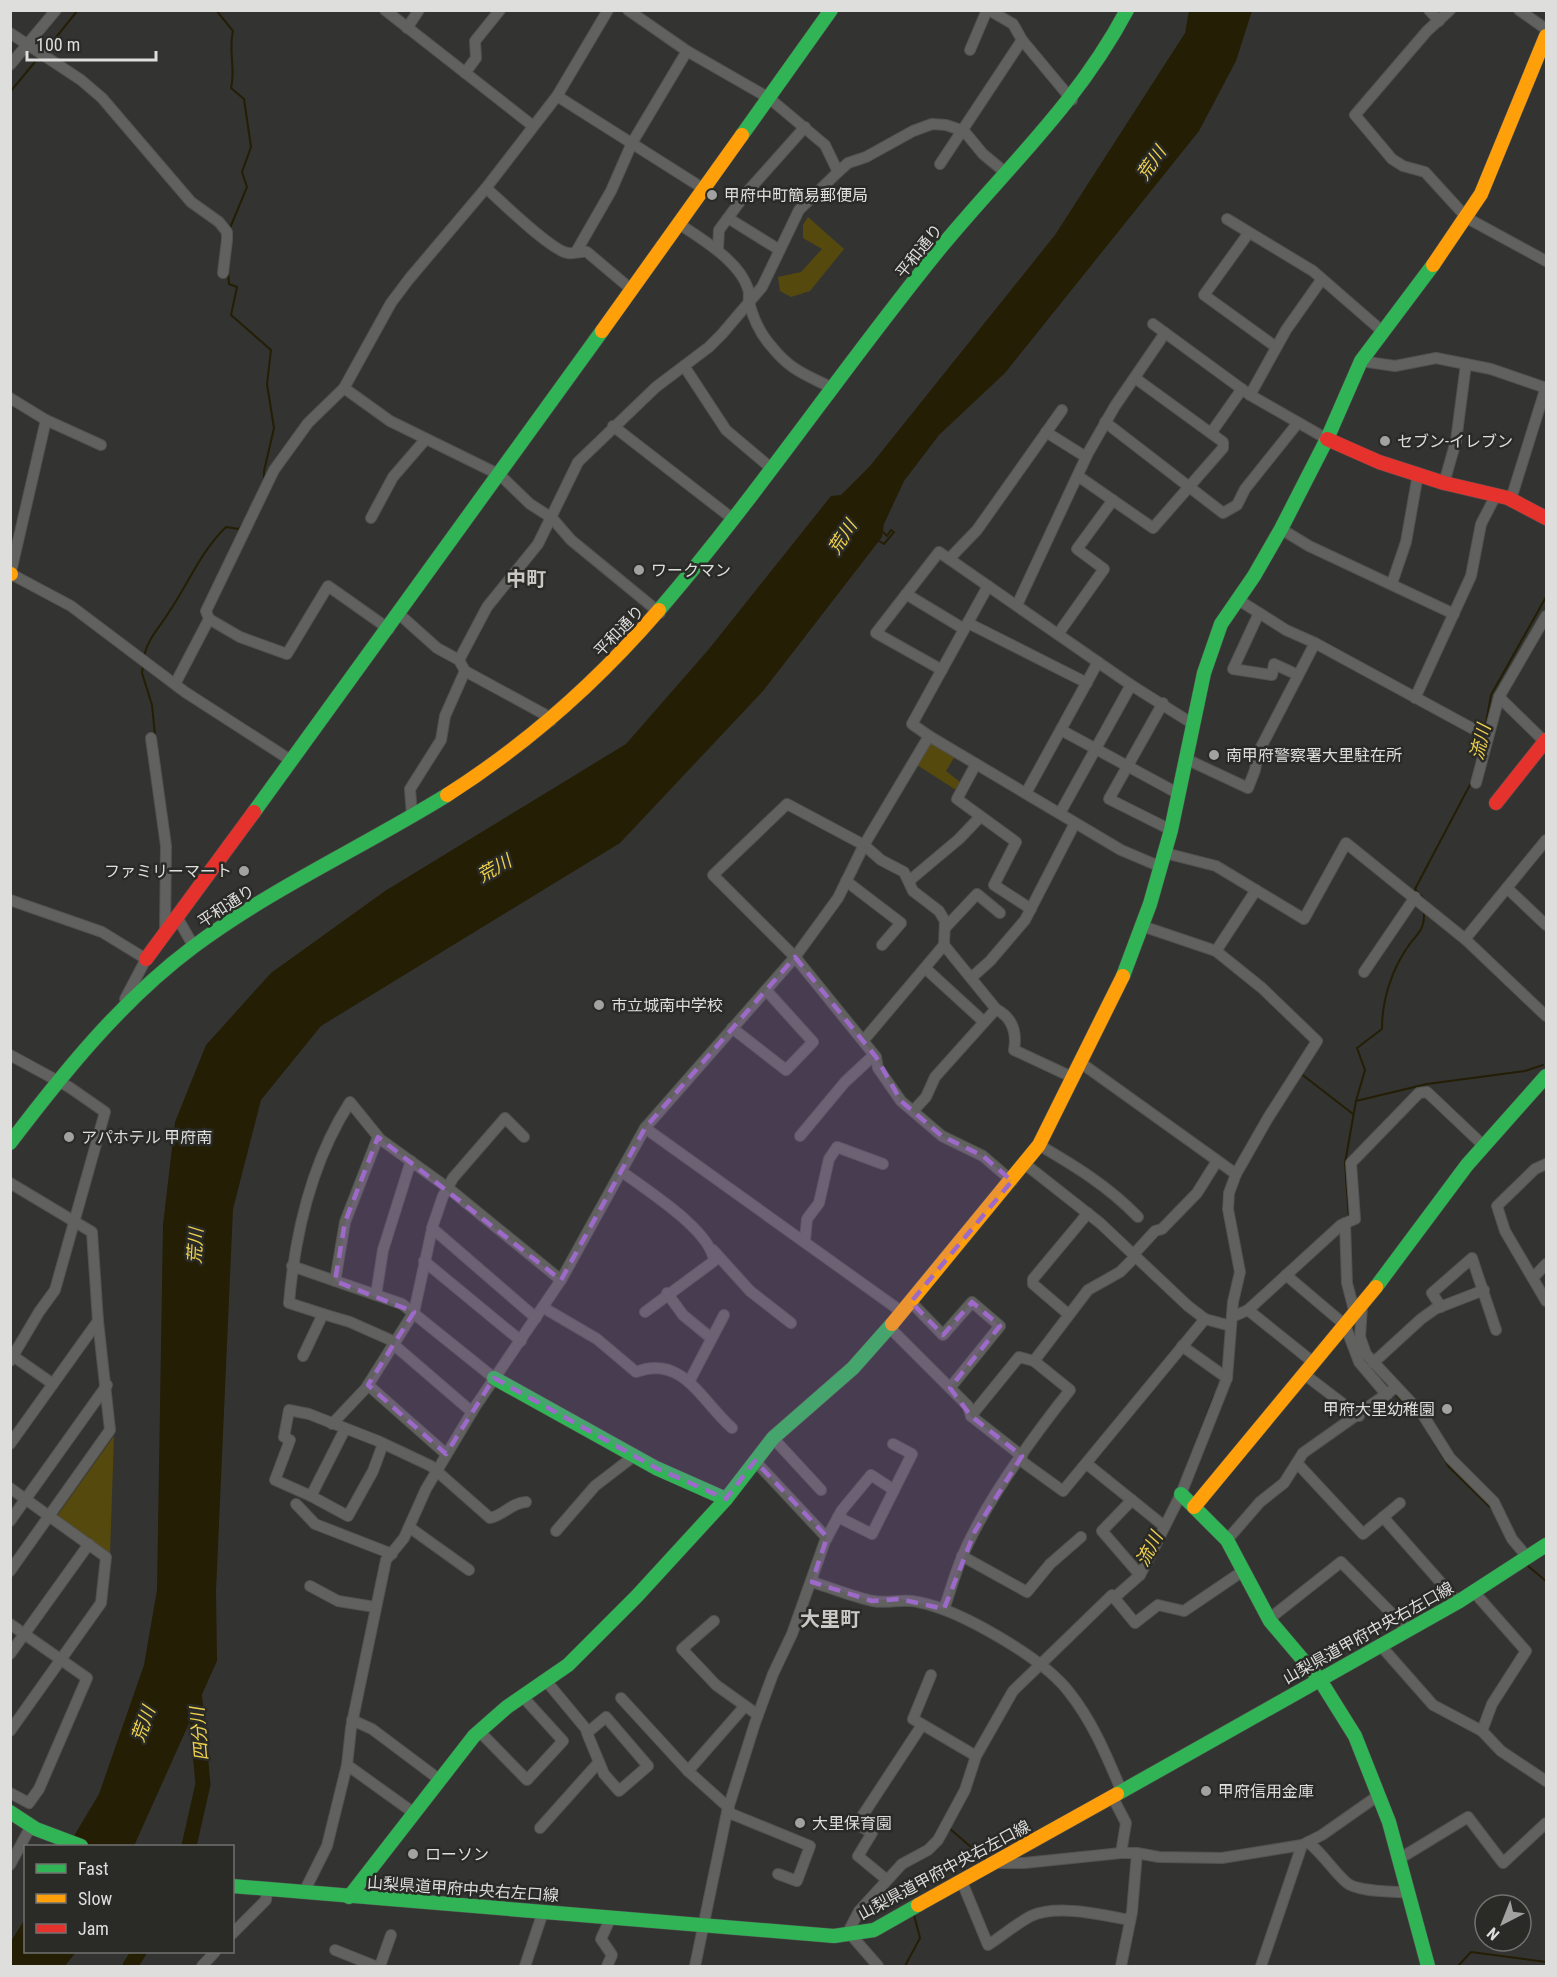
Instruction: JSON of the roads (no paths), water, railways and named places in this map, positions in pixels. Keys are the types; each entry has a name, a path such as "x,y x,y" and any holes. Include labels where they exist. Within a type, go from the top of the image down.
{"main road":[{"path":"146,959 389,629 831,10"},
{"name":"平和通り","path":"10,1143 56,1082 119,1010 194,947 250,909 481,774 551,721 622,654 660,613 940,249 1072,100 1099,64 1127,10"},
{"path":"349,1897 479,1731 568,1665 637,1596 726,1499 773,1438 846,1374 889,1327 1012,1181 1039,1145 1082,1064 1123,976 1142,926 1171,830 1210,651 1221,624 1254,576 1281,529 1327,439 1361,361 1467,218 1491,175 1546,36"},
{"path":"1327,439 1444,483 1510,499 1546,518"},
{"path":"1496,803 1546,742"},
{"path":"1194,1507 1359,1309 1421,1223 1484,1146 1546,1076"},
{"path":"495,1378 634,1456 726,1499"},
{"path":"1181,1494 1227,1540 1269,1619 1320,1680 1354,1736 1379,1795 1428,1966"},
{"name":"山梨県道甲府中央右左口線","path":"234,1886 848,1936 874,1930 963,1886 990,1866 1458,1602 1546,1545"},
{"path":"10,1812 34,1827 79,1845"}],"street":[{"path":"10,64 30,46 56,10"},
{"path":"385,10 533,126"},
{"path":"407,28 419,10"},
{"path":"389,629 328,586 287,654 240,637 209,619 206,610 216,585 263,497 274,470 308,423 344,388 391,303 431,251 486,188 557,96 608,10"},
{"path":"628,10 687,51 769,98 825,145 838,172"},
{"path":"970,50 988,10 1014,24 1022,40 1072,100"},
{"path":"1429,10 1439,21"},
{"path":"1450,10 1355,115 1392,159 1403,166 1425,172 1467,218 1546,261"},
{"path":"1519,10 1546,29"},
{"path":"465,73 476,58 475,41 499,11"},
{"path":"10,33 51,59 102,98 191,202 219,222 227,232 223,273"},
{"path":"940,164 964,131 1022,40"},
{"path":"576,252 611,191 632,143 687,51"},
{"path":"557,96 704,189"},
{"path":"459,660 487,607 538,544 552,518 565,482 578,462 656,387 710,347 762,287 778,249 800,210 848,163 866,157 913,131 932,124 946,125 964,131 983,154 1006,173"},
{"path":"717,248 719,230 747,192 805,127"},
{"path":"486,188 561,250 569,254 587,252 632,290"},
{"path":"728,218 778,249"},
{"path":"1227,219 1322,279 1343,301 1382,332"},
{"path":"679,224 717,248 748,289 749,302 758,327 772,348 805,377 832,388"},
{"path":"1248,234 1204,295 1276,347"},
{"path":"1211,433 1246,392 1322,279"},
{"path":"1153,324 1246,392 1297,424 1327,439"},
{"path":"1017,605 1086,457 1105,422 1165,333"},
{"path":"1361,361 1395,366 1436,358 1491,369 1546,388 1510,499"},
{"path":"1444,483 1456,441 1466,364"},
{"path":"684,366 726,430 771,468"},
{"path":"1078,476 1153,528 1223,448 1222,442 1211,433 1135,378"},
{"path":"344,388 376,412 425,440 500,475 531,504 552,518 571,540 660,613"},
{"path":"10,398 46,420 100,445"},
{"path":"949,559 976,530 1062,410"},
{"path":"46,420 11,574 71,606 175,684 292,761"},
{"path":"1105,422 1223,513 1237,505 1245,489 1297,424"},
{"path":"613,426 733,519"},
{"path":"1046,432 1086,457"},
{"path":"371,518 393,477 425,440"},
{"path":"1392,583 1406,542 1418,474"},
{"path":"1415,698 1471,576 1481,524 1496,495"},
{"path":"1058,634 1104,568 1077,549 1113,500"},
{"path":"1281,529 1308,546 1392,583 1454,614"},
{"path":"942,670 876,633 939,552 1131,685 1193,724"},
{"path":"988,586 912,724 1121,850 1163,860 1216,866 1304,919 1346,843 1465,939 1546,1016"},
{"path":"906,594 966,626 1087,683"},
{"path":"1237,599 1286,630 1315,642 1486,736"},
{"path":"1259,613 1233,669 1272,675 1274,664 1298,675"},
{"path":"399,614 437,648 459,660 465,671 544,714 551,721"},
{"path":"1476,783 1486,736 1499,697 1546,616"},
{"path":"175,684 209,619"},
{"path":"1186,759 1248,788 1255,771 1258,753 1315,642"},
{"path":"1026,793 1098,662"},
{"path":"412,816 410,789 441,740 445,716 465,671"},
{"path":"1059,813 1131,685"},
{"path":"1499,697 1546,742"},
{"path":"1163,704 1108,799 1171,830"},
{"path":"1061,730 1179,794"},
{"path":"304,1892 327,1846 347,1765 352,1720 382,1568 410,1527 436,1472 472,1412 561,1280 645,1128 795,957 838,898 864,845 929,736"},
{"path":"151,738 166,846 165,933"},
{"path":"976,764 957,799 1016,842 994,885 1031,909"},
{"path":"863,1041 944,945 945,921 939,912 913,891 904,872 881,860 864,845 787,804 713,875 795,957 874,1055 878,1068 901,1101 951,1143 983,1156 1012,1181"},
{"path":"909,881 959,839 980,816"},
{"path":"971,978 990,961 1031,909 1056,856 1075,823"},
{"path":"1465,939 1546,840"},
{"path":"846,881 901,923 882,945"},
{"path":"1507,888 1546,925"},
{"path":"1216,951 1256,890"},
{"path":"945,928 977,894 1000,913"},
{"path":"10,900 102,932 146,959 119,1010"},
{"path":"1364,972 1420,902"},
{"path":"177,916 194,947"},
{"path":"1114,1598 1140,1575 1181,1494 1227,1378 1231,1321 1240,1272 1228,1209 1229,1193 1236,1174 1317,1041 1276,1005 1262,988 1216,951 1142,926"},
{"path":"944,945 996,1009 1005,1013 1016,1032 1014,1050 1074,1078"},
{"path":"925,968 984,1022"},
{"path":"732,1028 786,1070 813,1042 766,990"},
{"path":"913,1112 926,1096 935,1077 996,1009"},
{"path":"10,1055 56,1082 69,1087 105,1112 55,1290 12,1358 53,1384"},
{"path":"800,1136 845,1082 874,1055"},
{"path":"1082,1064 1236,1174"},
{"path":"1391,1391 1362,1347 1359,1309 1347,1283 1351,1163 1419,1093 1427,1092 1484,1146"},
{"path":"472,1412 394,1343 350,1322 289,1303 296,1240 333,1129 350,1102 378,1137 448,1188 561,1280"},
{"path":"332,1424 368,1384 414,1312 432,1228 448,1188 505,1118 524,1137"},
{"path":"645,1128 805,1240 906,1307 943,1335 972,1302 1000,1326 950,1388"},
{"path":"335,1281 345,1222 378,1137"},
{"path":"1039,1145 1092,1176 1118,1196 1137,1216"},
{"path":"805,1240 807,1219 819,1203 829,1159 837,1147 883,1164"},
{"path":"376,1295 382,1250 411,1161"},
{"path":"1034,1360 1088,1290 1120,1272 1155,1231 1162,1229 1197,1193 1217,1161"},
{"path":"1025,1164 1088,1213 1205,1319 1231,1321 1248,1310 1348,1222"},
{"path":"1546,1164 1535,1169 1497,1206 1505,1231 1546,1301"},
{"path":"621,1172 683,1218 750,1291 790,1323"},
{"path":"10,1183 92,1232 98,1321 107,1385 110,1430 10,1570"},
{"path":"1068,1314 1033,1284 1033,1279 1088,1213"},
{"path":"432,1228 536,1318"},
{"path":"645,1312 667,1293 714,1261 713,1250"},
{"path":"1441,1306 1432,1293 1472,1258 1496,1330"},
{"path":"424,1261 521,1341"},
{"path":"1533,1278 1546,1264"},
{"path":"292,1266 376,1295 414,1312 495,1378"},
{"path":"1286,1275 1345,1325 1359,1362 1391,1391 1424,1415 1449,1458 1494,1502 1504,1517 1512,1539 1525,1559"},
{"path":"1373,1363 1420,1318 1441,1306 1484,1290"},
{"path":"667,1293 683,1315 711,1338"},
{"path":"543,1308 597,1339 636,1372 650,1366 663,1368 690,1380 715,1413 732,1428"},
{"path":"1248,1310 1314,1363"},
{"path":"303,1356 323,1314"},
{"path":"690,1380 724,1315"},
{"path":"889,1327 968,1406 971,1416 1063,1491 1088,1464 1205,1319"},
{"path":"10,1444 98,1321"},
{"path":"1182,1346 1227,1378"},
{"path":"944,1609 963,1556 986,1512 1070,1390 1034,1360 1019,1357 971,1416"},
{"path":"1304,1374 1359,1416"},
{"path":"368,1384 447,1454"},
{"path":"10,1521 107,1385"},
{"path":"1227,1540 1260,1502 1284,1483 1312,1446 1359,1416 1391,1391"},
{"path":"383,1443 373,1471 348,1516 275,1480 290,1440 284,1437 289,1410 309,1414 383,1443 431,1466 490,1518 499,1516 516,1503 526,1502"},
{"path":"311,1496 345,1429"},
{"path":"773,1438 821,1490"},
{"path":"838,1517 872,1534 912,1454 893,1444"},
{"path":"556,1531 595,1486 634,1456"},
{"path":"756,1461 827,1538"},
{"path":"1297,1463 1364,1534 1400,1503"},
{"path":"1088,1464 1164,1526"},
{"path":"695,1966 728,1810 758,1715 812,1582 827,1538 838,1517 871,1475 894,1490"},
{"path":"10,1488 106,1557 104,1593 101,1603 10,1731"},
{"path":"1131,1500 1102,1531 1140,1575"},
{"path":"296,1504 315,1524 392,1554"},
{"path":"1383,1517 1458,1602"},
{"path":"410,1527 469,1570"},
{"path":"963,1556 1027,1592 1050,1564 1082,1538"},
{"path":"10,1654 89,1544"},
{"path":"1269,1619 1341,1562 1408,1630"},
{"path":"878,1966 848,1936 859,1911 902,1864 928,1850 938,1840 965,1790 976,1756 1013,1691 1112,1595 1135,1623 1158,1605 1184,1611 1243,1571"},
{"path":"812,1582 872,1601 884,1602 900,1599 944,1609 994,1635 1038,1665 1068,1690 1093,1725 1117,1795 1126,1823 1121,1853"},
{"path":"310,1586 338,1601 375,1607"},
{"path":"1474,1592 1526,1651 1492,1704 1482,1731"},
{"path":"714,1621 682,1649 716,1685 758,1715"},
{"path":"10,1624 87,1678 52,1762 29,1803 10,1793"},
{"path":"1381,1646 1433,1705 1482,1731 1501,1751 1546,1781"},
{"path":"931,1675 913,1719 976,1756"},
{"path":"547,1682 587,1733 604,1774 620,1791 648,1766 606,1717 587,1733"},
{"path":"479,1731 527,1780 563,1741 523,1697"},
{"path":"621,1698 688,1771 728,1810 810,1846 797,1881 778,1874"},
{"path":"688,1771 745,1706"},
{"path":"352,1720 372,1729 440,1780"},
{"path":"887,1880 858,1856 872,1833 857,1824 922,1725"},
{"path":"540,1828 599,1762"},
{"path":"347,1765 414,1813"},
{"path":"990,1866 1121,1853 1159,1857 1221,1858 1305,1843 1322,1835 1379,1795"},
{"path":"1399,1859 1468,1817 1503,1863 1546,1823"},
{"path":"10,1865 34,1827"},
{"path":"1305,1843 1323,1854 1347,1883 1358,1889 1408,1893"},
{"path":"1261,1966 1305,1843"},
{"path":"1121,1966 1130,1920 1137,1853"},
{"path":"963,1886 988,1945 1032,1916 1046,1913 1081,1911 1130,1920"},
{"path":"234,1932 266,1899 267,1890"},
{"path":"525,1966 543,1912"},
{"path":"607,1966 612,1955 601,1939 611,1917"},
{"path":"380,1966 391,1935"},
{"path":"335,1950 375,1966"},
{"path":"202,1966 214,1953"}],"water":[{"name":"荒川","path":"1189,11 1252,11 1236,61 1199,131 1005,373 939,435 904,481 884,524 882,537 763,691 620,843 321,1026 261,1100 233,1209 216,1591 217,1661 134,1845 69,1845 99,1794 144,1665 157,1590 163,1225 175,1122 206,1045 271,973 385,891 626,744 709,649 831,496 841,495 870,466 1055,235 1185,33"},
{"path":"24,1921 24,1953 75,1953 65,1966 11,1966 11,1941"}],"waterway":[{"path":"45,51 78,10"},
{"path":"216,10 233,31 231,88 244,99 251,147 242,172 247,187 230,228"},
{"path":"10,92 39,57"},
{"path":"228,272 229,284 237,287 231,315 271,350 267,384 274,428 264,478"},
{"path":"144,656 151,638 209,546 226,527 239,529 241,526"},
{"path":"879,541 884,544 894,532 891,530 887,536 883,532"},
{"name":"流川","path":"1485,729 1491,695 1546,597"},
{"path":"143,665 142,673 152,705 155,735"},
{"name":"流川","path":"1425,901 1415,889 1472,781"},
{"path":"1356,1101 1365,1070 1357,1048 1382,1029 1389,985 1403,954 1422,927 1424,912"},
{"path":"1349,1218 1345,1163 1356,1101 1427,1084 1525,1071 1543,1065"},
{"path":"1300,1073 1353,1114"},
{"name":"流川","path":"1223,1208 1224,1196"},
{"path":"1371,1368 1389,1388"},
{"path":"1393,1392 1421,1420"},
{"name":"流川","path":"1188,1463 1214,1396"},
{"path":"1430,1436 1449,1467 1491,1508"},
{"path":"1528,1566 1546,1581"},
{"name":"四分川","path":"189,1845 203,1784 194,1690"},
{"name":"流川","path":"949,1828 986,1860"},
{"name":"流川","path":"905,1966 920,1938 914,1915"},
{"path":"1458,1966 1471,1952 1546,1962"},
{"name":"四分川","path":"130,1966 138,1953"}],"place":[{"name":"甲府中町簡易郵便局","path":"712,195"},
{"name":"セブン-イレブン","path":"1385,441"},
{"name":"ワークマン","path":"639,570"},
{"name":"南甲府警察署大里駐在所","path":"1214,755"},
{"name":"ファミリーマート","path":"244,871"},
{"name":"市立城南中学校","path":"599,1005"},
{"name":"アパホテル 甲府南","path":"69,1137"},
{"name":"甲府大里幼稚園","path":"1447,1409"},
{"name":"甲府信用金庫","path":"1206,1791"},
{"name":"大里保育園","path":"800,1823"},
{"name":"ローソン","path":"413,1854"}],"district":[{"name":"中町","path":"526,579"},
{"name":"大里町","path":"830,1619"}]}
